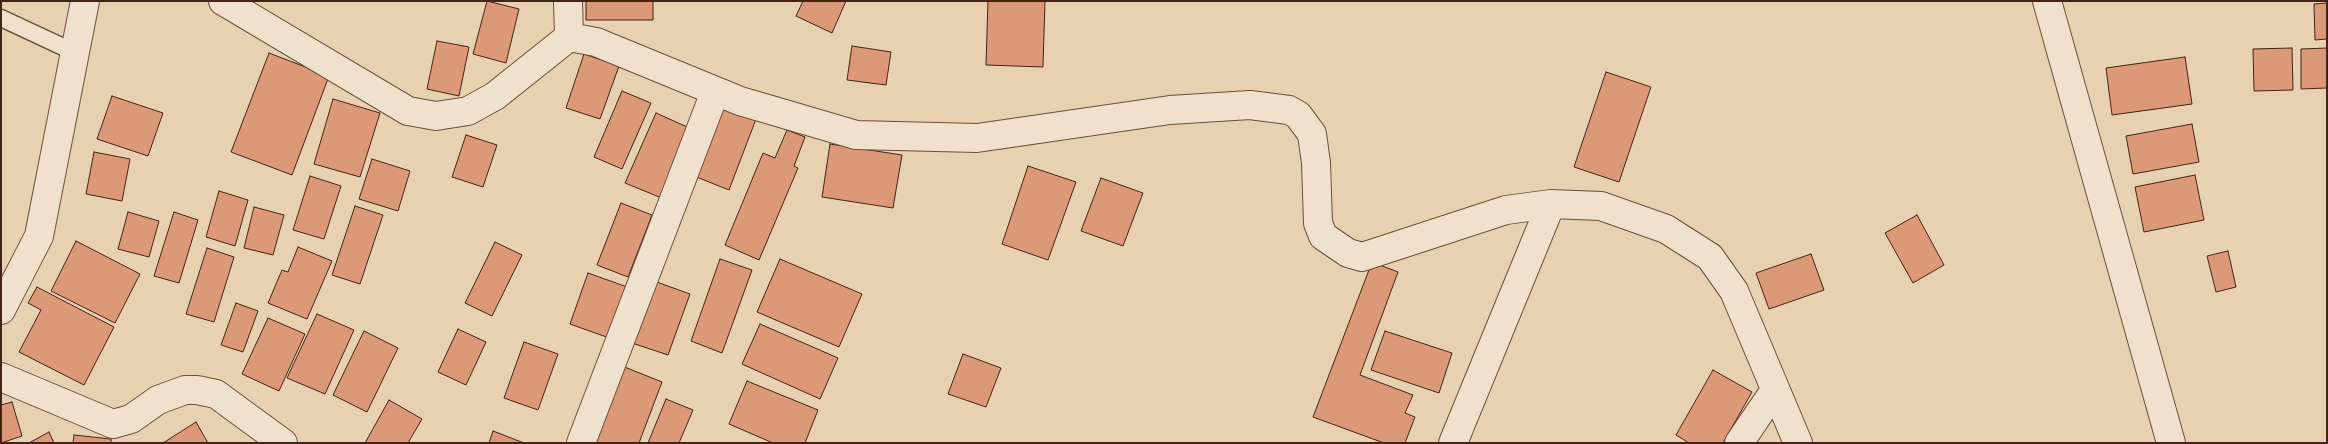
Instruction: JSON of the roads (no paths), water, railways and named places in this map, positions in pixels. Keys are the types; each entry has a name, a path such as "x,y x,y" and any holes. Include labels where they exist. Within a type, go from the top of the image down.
{"street":[{"path":"1,310 39,236 85,1"},
{"path":"222,1 408,111 436,116 468,111 495,96 569,37 596,42 715,92 856,135 977,138 1170,110 1250,105 1289,110 1298,114 1312,134 1316,163 1318,223 1323,236 1348,253 1362,257 1506,210 1551,204 1601,206 1666,229 1710,258 1734,291 1798,443"},
{"path":"568,1 569,37"},
{"path":"2047,1 2171,443"},
{"path":"581,443 715,92"},
{"path":"1453,443 1551,204"},
{"path":"1,377 113,424 131,419 158,400 185,390 197,390 216,394 283,443"},
{"path":"1739,443 1775,390"}],"lane":[{"path":"1,18 76,53"}]}
